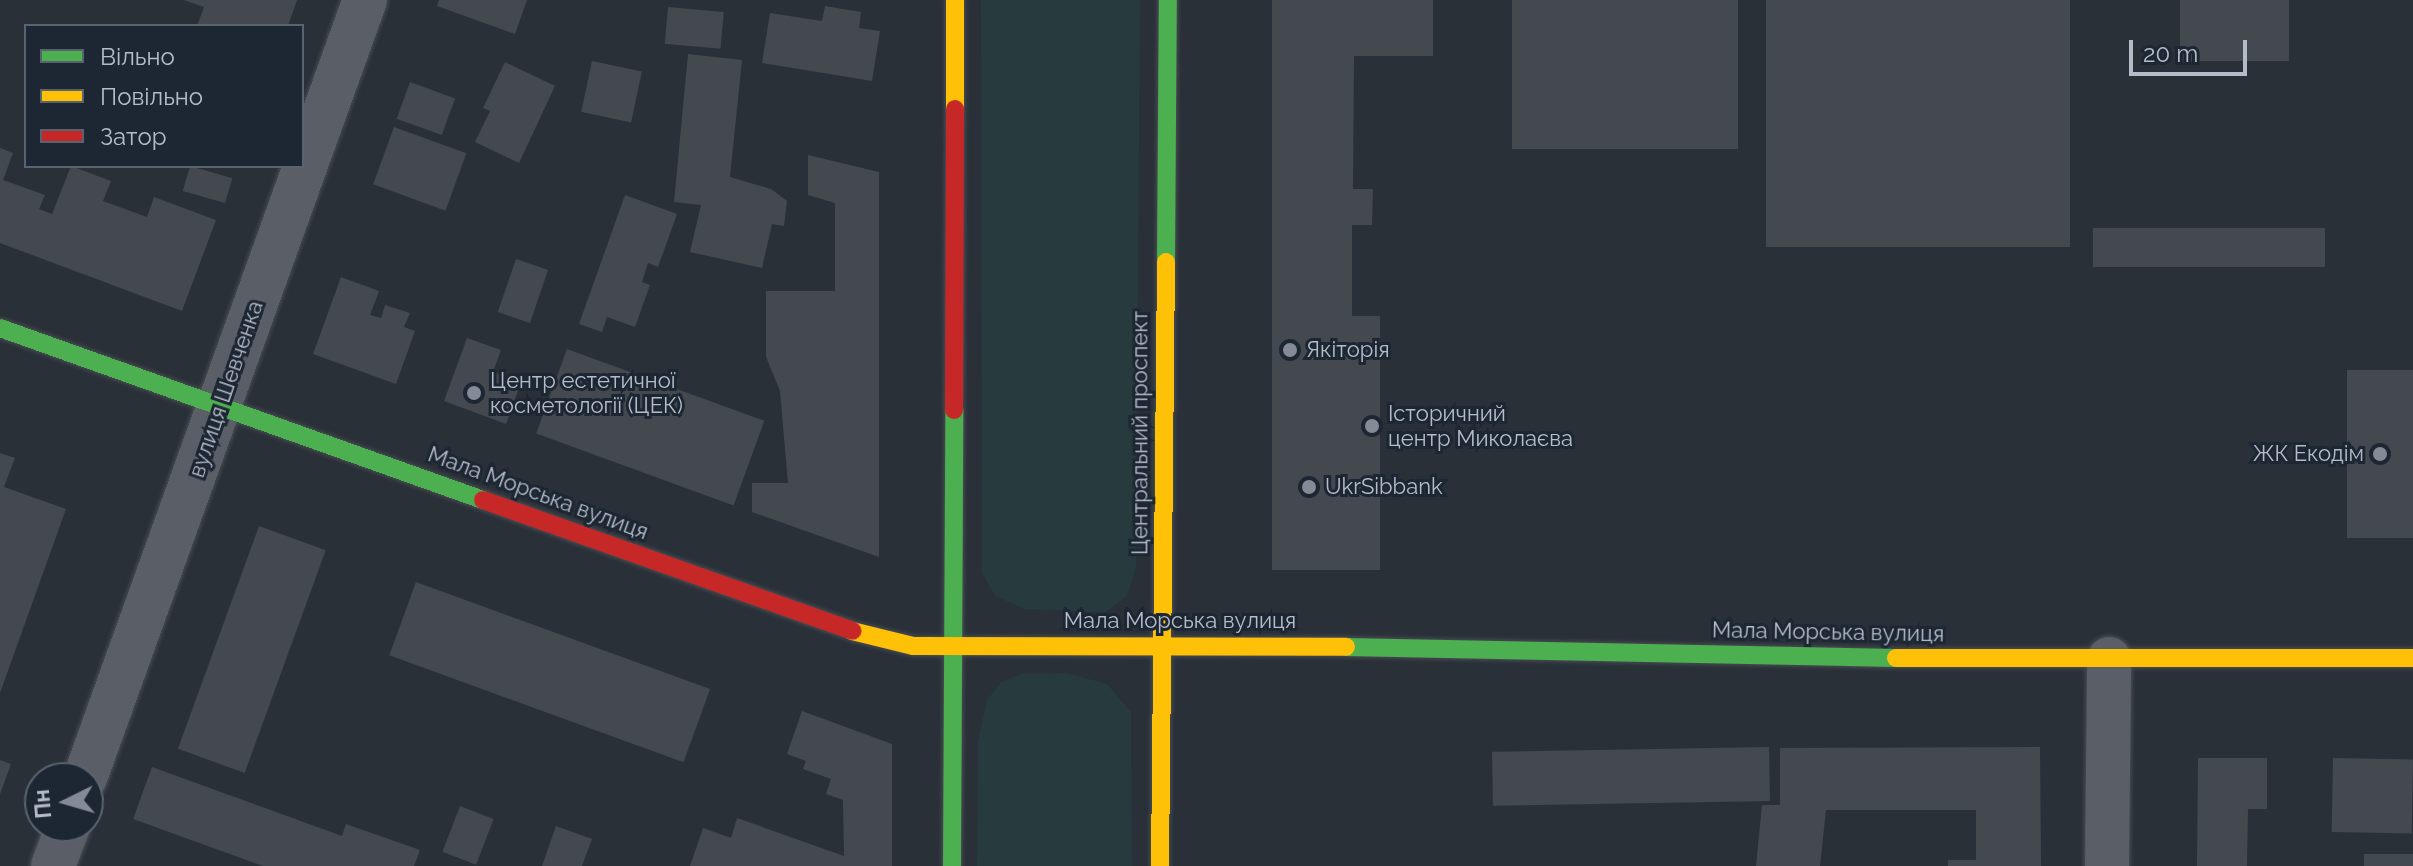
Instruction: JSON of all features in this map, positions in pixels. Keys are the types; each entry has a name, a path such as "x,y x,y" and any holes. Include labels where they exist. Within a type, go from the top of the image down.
{"street":[{"name":"вулиця Шевченка","path":"91,762 365,0"},
{"path":"952,866 955,0"},
{"name":"Центральний проспект","path":"1160,866 1168,0"},
{"name":"Мала Морська вулиця","path":"0,328 219,403 860,634 913,646 1162,643 2109,659 2413,658"},
{"path":"2107,866 2109,659"},
{"path":"53,866 62,842"}],"green space":[{"path":"981,0 1140,0 1136,567 1127,596 1105,612 1024,609 995,596 982,573"},
{"path":"1067,673 1107,684 1131,712 1132,866 977,866 978,741 987,700 1001,682 1021,674"}],"building":[{"path":"184,0 297,0 289,24 198,24 204,7"},
{"path":"439,0 527,0 515,34 437,6"},
{"path":"1272,0 1433,0 1433,56 1354,56 1353,189 1373,189 1372,225 1352,225 1352,316 1380,316 1380,570 1272,570"},
{"path":"1512,0 1738,0 1738,149 1512,149"},
{"path":"1766,0 2070,0 2070,247 1766,247"},
{"path":"2180,0 2289,0 2289,61 2180,61"},
{"path":"825,6 861,12 859,28 880,31 872,81 762,63 770,13 822,21"},
{"path":"668,7 724,12 721,49 665,44"},
{"path":"688,54 742,60 730,177 771,189 787,201 784,226 772,224 762,268 690,252 701,205 674,202"},
{"path":"592,61 642,72 631,122 581,112"},
{"path":"505,62 555,86 519,163 475,142 490,111 483,108"},
{"path":"410,82 455,98 442,135 397,119"},
{"path":"394,127 466,153 445,211 373,184"},
{"path":"0,148 13,153 3,180 45,195 39,209 52,214 70,168 76,168 111,181 103,201 147,217 154,197 216,220 182,311 0,243"},
{"path":"808,155 879,172 879,557 752,512 752,483 788,483 780,391 766,357 766,291 835,291 835,203 808,195"},
{"path":"189,168 232,178 225,203 183,191"},
{"path":"625,195 677,214 658,267 648,263 642,282 650,285 635,327 607,317 602,332 579,324"},
{"path":"2093,228 2325,228 2325,267 2093,267"},
{"path":"516,259 548,270 530,323 498,312"},
{"path":"341,277 379,291 370,315 381,318 385,305 410,313 404,327 415,331 396,384 313,354"},
{"path":"467,338 501,350 493,372 521,382 506,424 444,401"},
{"path":"567,349 764,421 734,505 536,434"},
{"name":"ЖК Екодім","path":"2347,370 2413,370 2413,538 2347,538"},
{"path":"0,453 15,458 4,487 66,509 0,693"},
{"path":"259,526 326,550 245,773 178,749"},
{"path":"416,582 710,689 683,762 389,655"},
{"path":"802,711 892,744 892,866 690,866 703,828 731,838 737,818 844,856 843,800 826,794 831,779 803,769 806,761 787,754"},
{"path":"1769,747 1770,801 1493,806 1492,752"},
{"path":"2040,747 2041,866 1948,866 1948,860 1976,860 1976,810 1826,810 1820,866 1756,866 1762,805 1780,805 1780,748"},
{"path":"2198,758 2267,758 2267,809 2248,809 2247,866 2197,866"},
{"path":"2333,758 2413,759 2412,833 2332,832"},
{"path":"0,760 11,764 0,794"},
{"path":"152,767 342,836 346,824 420,850 414,866 263,866 133,819"},
{"path":"460,806 494,819 476,865 442,852"},
{"path":"556,826 592,839 582,866 542,866"},
{"path":"2364,854 2413,854 2413,866 2364,866"}],"traffic: fast":[{"path":"1166,262 1168,0"},
{"path":"0,328 483,500"},
{"path":"952,866 954,410"},
{"path":"1346,647 1896,658"}],"traffic: slow":[{"path":"955,0 955,109"},
{"path":"1160,866 1166,262"},
{"path":"852,631 913,646 1346,647"},
{"path":"1896,658 2413,658"}],"traffic: jam":[{"path":"954,410 955,109"},
{"path":"483,500 852,631"}],"place":[{"name":"Якіторія","path":"1290,350"},
{"name":"Центр естетичної косметології (ЦЕК)","path":"474,393"},
{"name":"Історичний центр Миколаєва","path":"1372,426"},
{"name":"ЖК Екодім","path":"2380,454"},
{"name":"UkrSibbank","path":"1309,487"}]}
